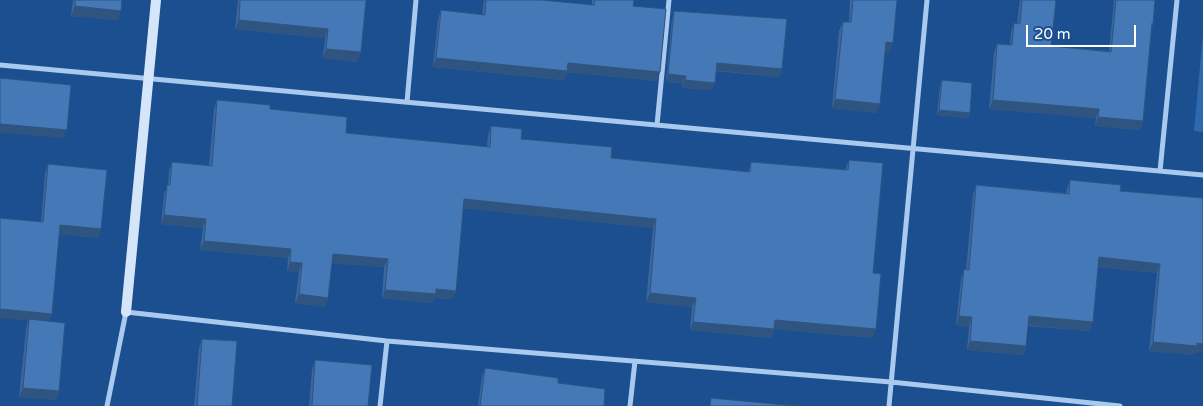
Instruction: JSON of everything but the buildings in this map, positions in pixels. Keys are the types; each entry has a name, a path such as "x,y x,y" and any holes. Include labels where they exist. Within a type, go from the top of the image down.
{"street":[{"path":"107,406 126,312 156,0"},
{"path":"407,102 416,0"},
{"path":"657,126 670,0"},
{"path":"888,406 927,0"},
{"path":"1160,172 1177,0"},
{"path":"0,65 1203,175"},
{"path":"126,312 387,341 891,382 1120,406"},
{"path":"380,406 387,341"},
{"path":"630,406 635,361"}],"shaded area":[{"path":"1203,33 1203,132 1194,131"}]}
